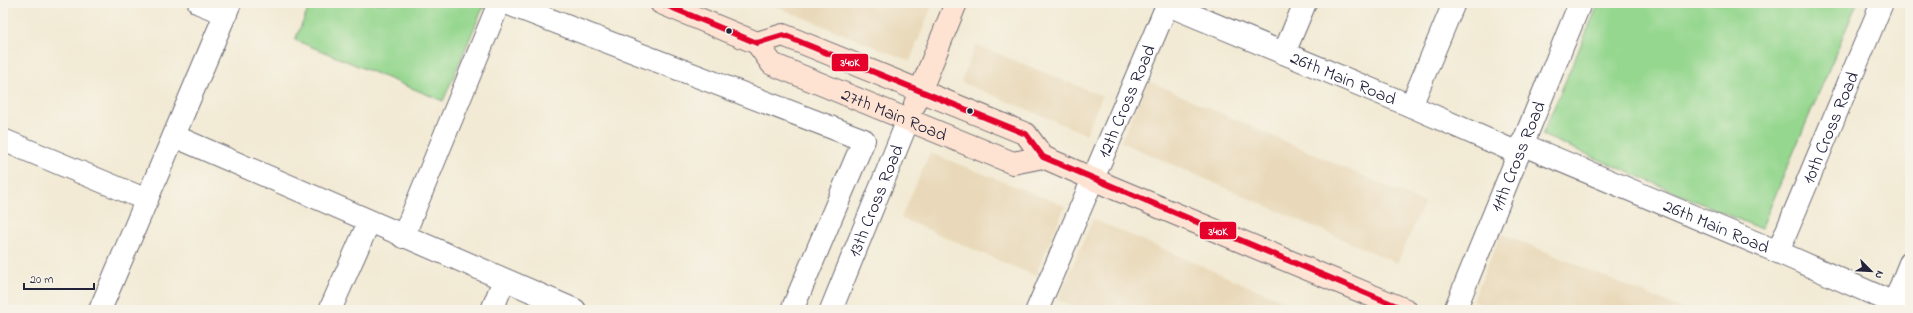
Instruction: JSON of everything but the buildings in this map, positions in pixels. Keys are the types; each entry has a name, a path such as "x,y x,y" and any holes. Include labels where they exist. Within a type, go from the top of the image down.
{"main road":[{"path":"661,3 757,43"},
{"name":"13th Cross Road","path":"908,120 956,3"},
{"name":"27th Main Road","path":"1043,157 1013,163 772,64 757,43 783,35 1026,134 1043,157 1092,180 1406,310"}],"street":[{"path":"100,310 228,8 199,3"},
{"path":"403,237 499,3"},
{"path":"506,3 864,140 792,310"},
{"path":"1284,53 1305,3"},
{"path":"1411,106 1454,3"},
{"name":"11th Cross Road","path":"1455,310 1580,3"},
{"name":"10th Cross Road","path":"1778,252 1882,3"},
{"name":"26th Main Road","path":"1168,4 1411,106 1520,148 1778,252 1902,307"},
{"name":"12th Cross Road","path":"1037,310 1168,4"},
{"name":"13th Cross Road","path":"831,310 908,120"},
{"path":"174,136 403,237 575,310"},
{"path":"3,140 146,200"},
{"path":"330,310 369,222"},
{"path":"1902,307 1910,264"},
{"path":"492,310 504,280"}],"shaded area":[{"path":"767,3 929,3 932,5 910,61"},
{"path":"976,45 1102,96 1086,134 961,82"},
{"path":"1148,81 1424,203 1397,263 1121,142"},
{"path":"930,153 1065,206 1035,276 901,218"},
{"path":"1093,219 1304,310 1081,310 1058,300"},
{"path":"1501,233 1684,310 1496,310 1473,301"}],"green space":[{"path":"311,3 485,3 443,101 295,40"},
{"path":"1599,3 1857,3 1761,229 1542,135"}],"transit line":[{"name":"340K","path":"661,3 757,43 783,35 1026,134 1043,157 1406,310"}]}
